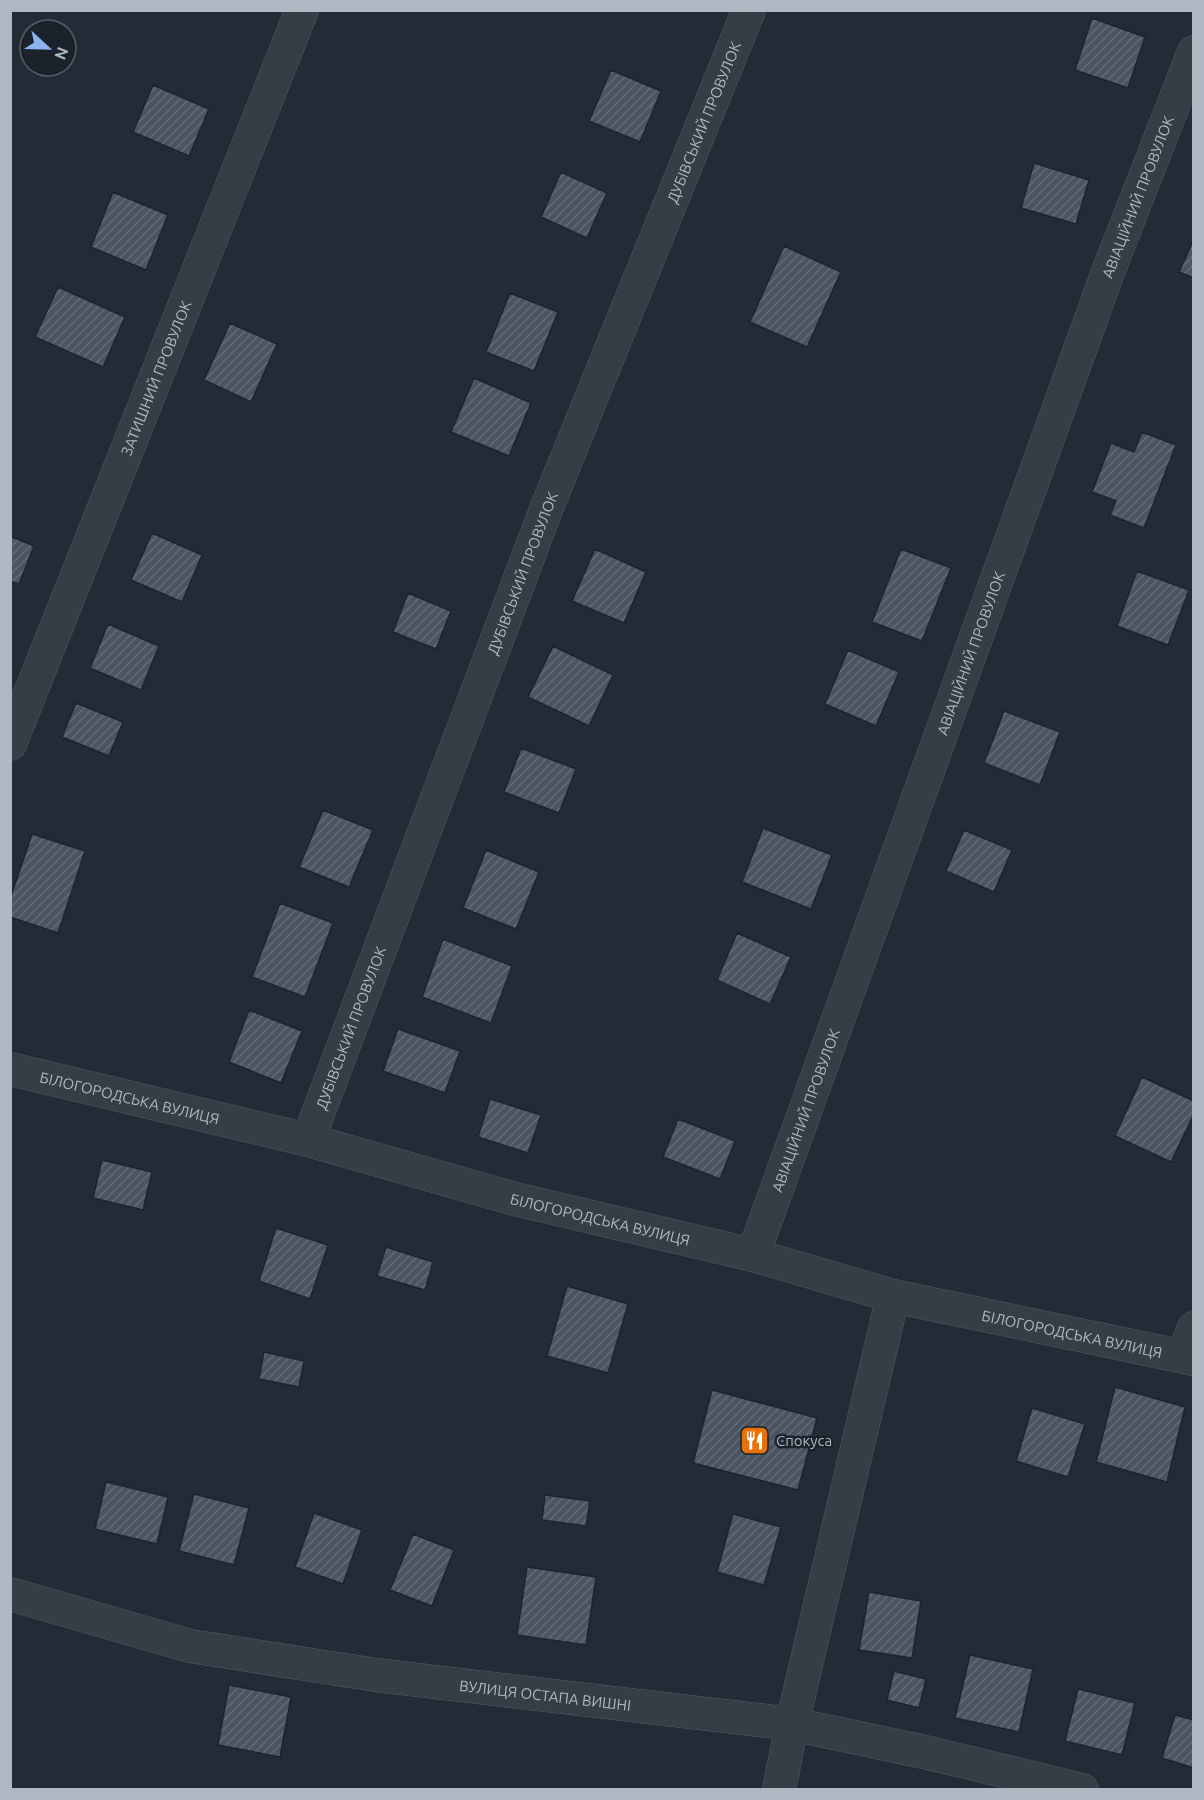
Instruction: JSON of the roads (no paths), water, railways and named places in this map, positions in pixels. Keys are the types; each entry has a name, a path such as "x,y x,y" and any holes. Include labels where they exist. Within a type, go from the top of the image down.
{"street":[{"name":"ЗАТИШНИЙ ПРОВУЛОК","path":"10,744 302,10"},
{"name":"ДУБІВСЬКИЙ ПРОВУЛОК","path":"308,1140 547,507 749,10"},
{"name":"АВІАЦІЙНИЙ ПРОВУЛОК","path":"753,1255 1108,272 1194,52"},
{"name":"БІЛОГОРОДСЬКА ВУЛИЦЯ","path":"10,1069 308,1140 515,1199 753,1255 893,1296 1190,1348"},
{"path":"779,1790 792,1724 893,1296"},
{"name":"ВУЛИЦЯ ОСТАПА ВИШНІ","path":"10,1594 190,1647 376,1675 792,1724 929,1753 1082,1790"}],"place":[{"name":"Спокуса","path":"755,1440"}]}
